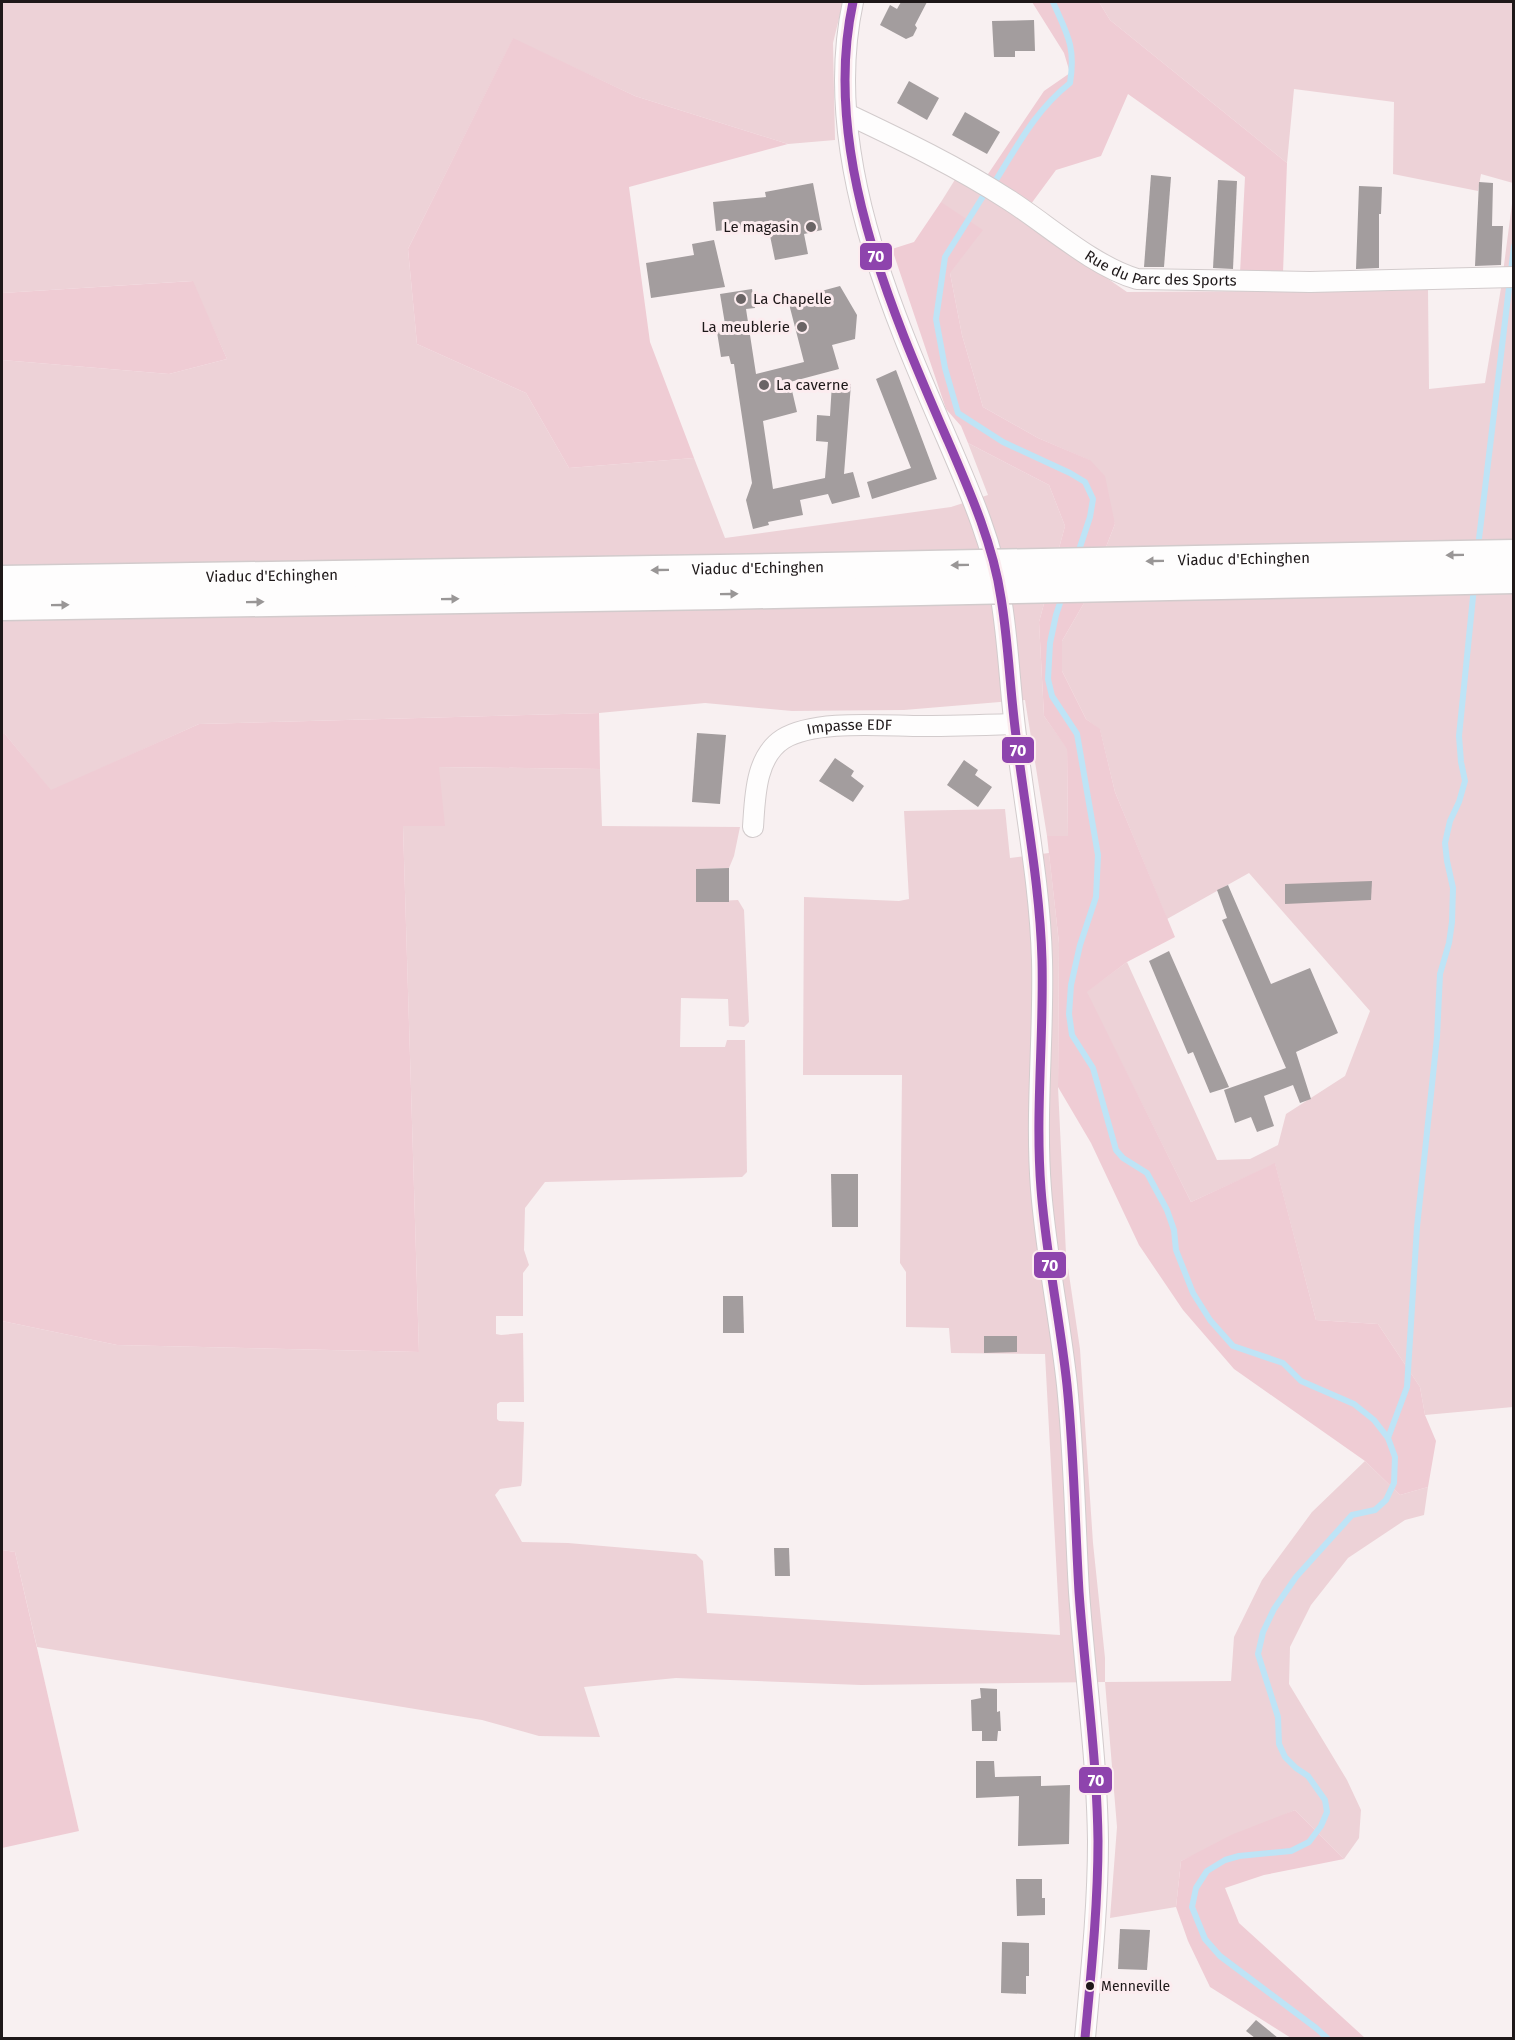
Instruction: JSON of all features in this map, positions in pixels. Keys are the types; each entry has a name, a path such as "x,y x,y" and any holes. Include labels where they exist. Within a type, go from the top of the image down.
{"highway":[{"name":"Viaduc d'Echinghen","path":"2,580 1514,554"},
{"name":"Viaduc d'Echinghen","path":"2,606 1514,579"}],"street":[{"path":"853,2 845,48 845,94 852,162 867,226 884,283 970,493 995,569 1004,619 1014,724 1040,918 1042,994 1038,1120 1040,1169 1044,1221 1067,1387 1080,1601 1096,1798 1096,1886 1085,2038"},
{"name":"Rue du Parc des Sports","path":"847,114 961,172 1007,199 1102,263 1137,279 1310,282 1507,278"},
{"name":"Impasse EDF","path":"753,827 755,793 760,772 769,754 782,740 807,729 846,725 1014,724"}],"shaded area":[{"path":"2,2 843,2 833,43 835,140 788,144 635,96 513,39 408,249 417,344 526,393 569,468 694,458 725,538 951,507 988,495 968,443 1049,485 1065,526 1039,622 1044,716 1067,748 1068,837 1047,836 1025,700 904,710 792,711 705,703 599,713 199,724 51,791 5,734 2,734 2,360 169,374 227,359 192,281 2,293"},
{"path":"1032,2 1099,2 1110,20 1287,163 1283,273 1240,273 1245,177 1128,94 1101,156 1056,170 1028,208 984,180 1044,91 1070,73 1064,53"},
{"path":"1099,2 1513,2 1513,183 1481,174 1478,191 1393,174 1394,102 1294,89 1287,163 1110,20"},
{"path":"513,38 635,96 788,144 629,187 650,342 694,458 569,468 526,393 417,344 408,249"},
{"path":"956,178 1127,292 1428,290 1429,389 1485,383 1513,196 1513,1407 1425,1415 1420,1387 1378,1324 1316,1320 1275,1164 1191,1202 1086,992 1127,962 1217,1160 1250,1159 1278,1145 1286,1114 1345,1076 1370,1011 1249,873 1167,919 1115,792 1100,730 1086,719 1062,671 1062,641 1084,603 1115,524 1089,460 1038,438 983,407 962,335 950,273 941,202"},
{"path":"941,202 983,230 950,273 962,335 983,407 1038,438 1090,460 1105,476 1115,524 1084,603 1062,641 1062,671 1086,719 1100,729 1115,792 1175,937 1127,962 1087,992 1191,1202 1275,1163 1316,1320 1378,1324 1420,1387 1425,1415 1436,1441 1428,1487 1400,1495 1365,1461 1234,1369 1183,1310 1139,1245 1091,1143 1058,1087 1059,943 1047,836 1068,836 1067,749 1044,716 1039,622 1065,526 1049,485 968,443 961,426 946,409 892,249 914,242"},
{"path":"193,281 227,359 169,374 2,360 2,293"},
{"path":"599,713 600,769 439,767 445,826 403,826 419,1352 117,1345 2,1321 2,734 5,734 51,790 199,724"},
{"path":"438,767 600,769 602,826 740,827 729,868 696,869 696,902 738,900 744,910 749,1022 744,1027 729,1026 728,999 681,998 680,1047 725,1047 727,1040 745,1040 747,1172 742,1177 545,1182 525,1208 524,1250 529,1265 523,1273 523,1316 496,1316 496,1334 523,1333 524,1402 497,1404 499,1421 524,1422 522,1481 521,1486 500,1489 495,1495 522,1542 568,1543 696,1554 703,1561 707,1613 1060,1635 1045,1354 951,1353 949,1328 906,1327 906,1272 900,1263 902,1075 803,1075 804,897 899,901 909,899 904,811 1005,809 1010,858 1049,853 1059,943 1058,1087 1066,1254 1080,1349 1105,1682 861,1685 676,1678 584,1687 600,1737 539,1736 482,1720 37,1647 15,1552 2,1550 2,1321 117,1345 419,1352 403,826"},
{"path":"1365,1461 1400,1495 1428,1487 1424,1515 1405,1520 1348,1558 1311,1605 1290,1647 1289,1684 1347,1780 1361,1810 1359,1838 1344,1859 1295,1810 1181,1861 1176,1907 1110,1918 1117,1827 1105,1682 1231,1681 1234,1637 1262,1580 1312,1512"},
{"path":"2,1550 15,1552 79,1831 2,1848"},
{"path":"1295,1810 1344,1859 1264,1875 1225,1888 1239,1923 1365,2038 1291,2038 1210,1987 1188,1941 1176,1907 1181,1861 1231,1835"}],"building":[{"path":"901,2 927,2 915,25 917,28 913,36 906,39 880,25 890,5 897,9"},
{"path":"1034,20 1035,51 1015,51 1015,57 994,57 992,21"},
{"path":"909,81 939,98 927,120 897,103"},
{"path":"965,112 1000,132 987,154 952,135"},
{"path":"1151,175 1171,177 1164,267 1144,267"},
{"path":"1218,180 1237,181 1233,269 1213,268"},
{"path":"1479,182 1493,183 1492,226 1503,226 1501,265 1475,266"},
{"path":"813,183 822,230 804,234 808,254 775,260 768,226 716,231 713,202 766,197 765,192"},
{"path":"1359,186 1382,187 1381,214 1379,214 1379,268 1356,269"},
{"path":"714,240 725,287 651,298 646,263 694,255 692,244"},
{"path":"840,286 857,315 855,339 832,345 839,369 790,382 797,412 763,421 773,489 825,478 828,442 816,441 817,415 830,416 832,383 851,384 844,474 853,472 860,497 832,504 828,494 800,500 803,515 768,522 769,525 753,529 746,500 752,483 734,364 731,364 729,356 721,357 717,332 726,330 720,294 752,289 755,308 746,309 756,374 804,362 788,300"},
{"path":"896,370 937,479 872,499 867,482 911,468 876,379"},
{"path":"697,733 726,735 720,804 692,802"},
{"path":"835,758 854,771 851,776 864,786 853,802 819,781"},
{"path":"964,760 978,770 975,775 992,787 978,807 947,785"},
{"path":"729,868 729,902 696,902 696,869"},
{"path":"1372,881 1371,900 1285,904 1285,884"},
{"path":"1228,885 1271,984 1310,968 1338,1033 1296,1052 1311,1099 1300,1103 1293,1085 1264,1096 1274,1126 1257,1132 1251,1117 1235,1123 1224,1090 1286,1068 1222,920 1227,918 1217,890"},
{"path":"1169,951 1229,1087 1210,1093 1193,1052 1188,1054 1149,961"},
{"path":"831,1174 858,1174 858,1227 832,1227"},
{"path":"723,1296 743,1296 744,1333 723,1333"},
{"path":"984,1336 1017,1336 1017,1352 984,1353"},
{"path":"774,1548 789,1548 790,1576 775,1576"},
{"path":"980,1688 997,1689 997,1712 1000,1711 1001,1731 998,1731 997,1741 982,1741 982,1731 972,1731 971,1700 981,1698"},
{"path":"976,1761 994,1761 995,1777 1041,1776 1041,1786 1070,1785 1069,1844 1018,1846 1019,1796 976,1798"},
{"path":"1016,1879 1042,1879 1045,1915 1017,1916"},
{"path":"1120,1929 1150,1930 1147,1970 1118,1969"},
{"path":"1002,1942 1029,1943 1029,1976 1026,1976 1026,1994 1001,1993"},
{"path":"1256,2020 1278,2038 1255,2038 1246,2031"}],"waterway":[{"path":"996,180 1047,104 1070,83 1071,50 1053,2"},
{"path":"982,198 945,257 936,319 945,368 958,413 1003,442 1085,482 1093,499 1090,517 1078,553"},
{"path":"1478,547 1514,246"},
{"path":"1388,1438 1407,1387 1417,1227 1437,1037 1440,974 1452,922 1453,888 1445,843 1450,821 1465,781 1459,736 1474,587"},
{"path":"1062,597 1050,643 1048,679 1052,696 1077,734 1098,855 1096,897 1080,945 1071,985 1069,1014 1072,1035 1093,1068 1116,1150 1123,1158 1147,1173 1167,1210 1174,1230 1176,1250 1193,1293 1210,1320 1233,1346 1283,1363 1301,1381 1354,1404 1374,1420 1388,1438 1395,1457 1394,1483 1386,1500 1375,1510 1352,1515 1296,1577 1274,1609 1263,1632 1258,1654 1278,1717 1279,1744 1285,1757 1308,1776 1325,1800 1327,1812 1321,1826 1309,1842 1291,1851 1239,1856 1225,1860 1207,1871 1196,1888 1192,1907 1205,1939 1220,1956 1327,2038"}],"transit line":[{"name":"70","path":"853,2 846,58 846,114 854,171 867,227 884,283 987,538 1004,616 1015,725 1036,879 1042,960 1039,1160 1046,1238 1069,1411 1079,1592 1097,1810 1097,1890 1085,2038"}],"place":[{"name":"Le magasin","path":"811,227"},
{"name":"La Chapelle","path":"741,299"},
{"name":"La meublerie","path":"802,327"},
{"name":"La caverne","path":"764,385"},
{"name":"Menneville","path":"1090,1986"}]}
